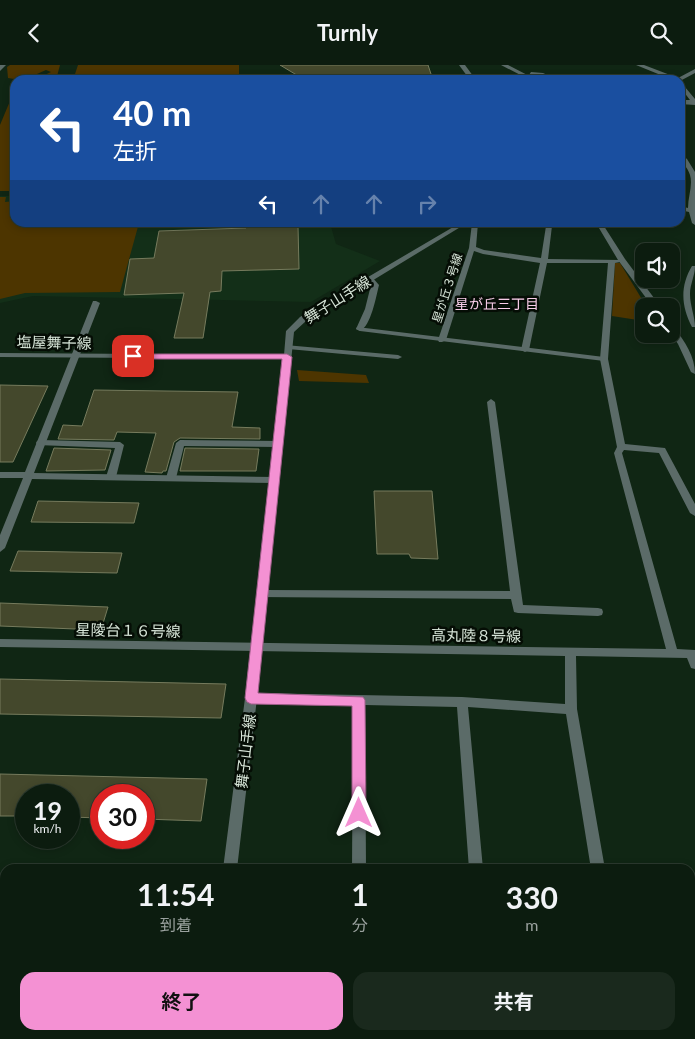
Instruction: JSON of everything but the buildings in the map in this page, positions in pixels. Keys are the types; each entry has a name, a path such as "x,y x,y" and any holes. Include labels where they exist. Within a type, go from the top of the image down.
{"street":[{"path":"0,69 3,65"},
{"path":"462,65 470,75"},
{"path":"504,65 528,75"},
{"path":"512,65 530,75"},
{"path":"639,65 662,75"},
{"path":"685,79 695,71"},
{"path":"685,89 695,102"},
{"path":"685,162 692,171 694,180 690,210 695,223"},
{"path":"685,209 690,210"},
{"name":"舞子山手線","path":"231,864 251,698 290,331 303,319 457,227"},
{"name":"星が丘３号線","path":"475,227 472,248 442,340 604,359"},
{"path":"525,350 544,261 549,227"},
{"path":"601,227 617,261 649,298"},
{"path":"472,248 483,252 544,261 617,261"},
{"path":"617,261 604,359 621,447 618,453 673,653"},
{"path":"695,269 685,289 690,315 695,325"},
{"path":"369,279 375,285 369,309 360,329 442,340"},
{"path":"0,548 5,520 28,476 96,303"},
{"path":"680,341 695,372"},
{"path":"288,347 398,357"},
{"name":"塩屋舞子線","path":"0,355 287,357"},
{"path":"491,402 518,609 598,612"},
{"path":"40,443 120,445 111,477"},
{"path":"171,478 180,443 278,444"},
{"path":"621,447 662,450 695,513"},
{"path":"0,475 275,480"},
{"path":"262,594 516,595"},
{"name":"星陵台１６号線","path":"0,643 256,647"},
{"name":"高丸陸８号線","path":"256,647 693,654"},
{"path":"570,651 571,709 597,864"},
{"path":"693,654 695,665"},
{"path":"251,698 462,702 571,709"},
{"path":"359,700 359,864"},
{"path":"462,702 476,864"}],"shaded area":[{"path":"10,65 60,65 57,75 45,75 51,72 46,70 34,75 10,75 10,78 8,78 7,67"},
{"path":"78,65 239,65 239,75 75,75"},
{"path":"10,101 10,191 0,191 0,125"},
{"path":"0,196 10,196 10,227 331,227 336,244 380,261 311,302 33,296 0,303"},
{"path":"0,197 6,197 5,202 10,202 10,227 138,227 120,292 25,293 0,299"},
{"path":"615,263 620,263 641,298 635,298 635,320 612,316"},
{"path":"297,370 366,375 369,383 299,381"}],"district":[{"name":"星が丘三丁目","path":"497,303"}],"route":[{"path":"133,356 287,357 251,698 359,700 359,813"}]}
